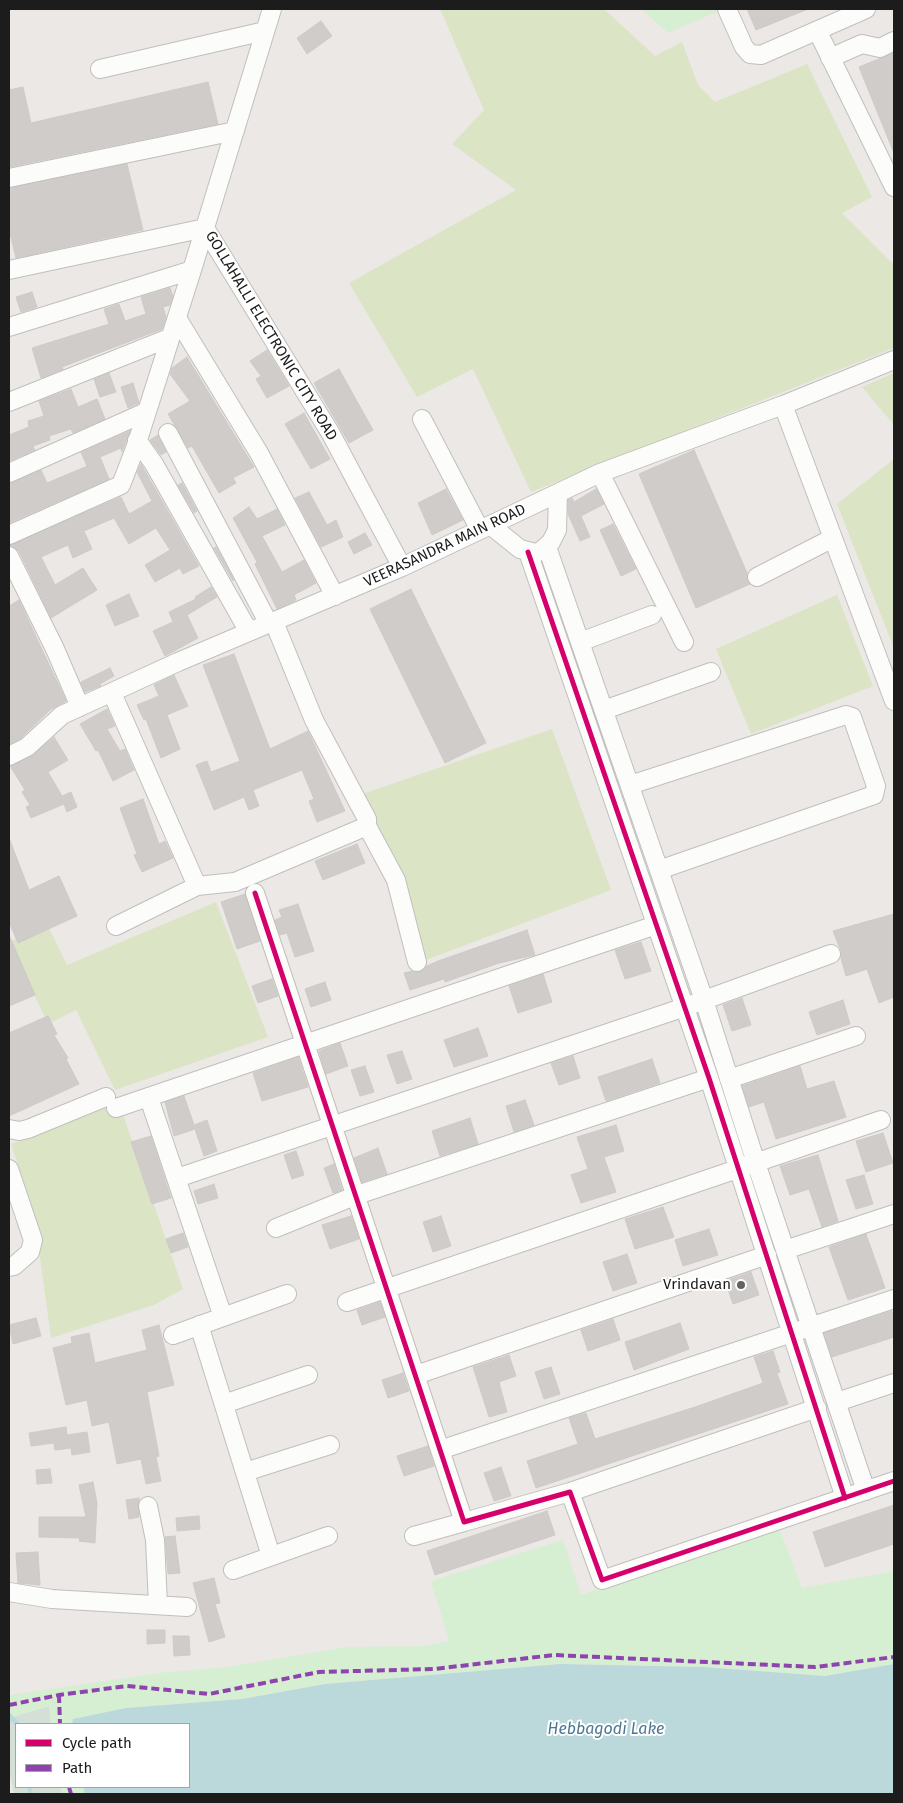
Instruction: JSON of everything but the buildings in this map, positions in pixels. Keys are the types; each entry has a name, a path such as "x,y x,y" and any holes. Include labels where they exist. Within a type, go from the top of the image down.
{"street":[{"name":"GOLLAHALLI ELECTRONIC CITY ROAD","path":"272,9 206,228 330,434 402,567"},
{"path":"727,9 744,47 750,54 761,55 818,32 866,9"},
{"path":"100,69 265,31"},
{"path":"818,32 894,187"},
{"path":"830,58 862,44 880,48 894,41"},
{"path":"9,178 235,131"},
{"path":"9,535 121,485 206,228"},
{"path":"9,270 206,228"},
{"path":"9,327 192,270"},
{"path":"177,318 260,453 335,596"},
{"path":"9,402 169,338"},
{"name":"VEERASANDRA MAIN ROAD","path":"9,756 27,747 62,715 402,567 558,492 894,360"},
{"path":"783,405 894,701"},
{"path":"9,472 146,412"},
{"path":"422,419 485,527 528,552 535,553 547,547 558,530 558,492"},
{"path":"168,433 271,623 314,720 367,819 367,826 396,880 417,962"},
{"path":"137,440 154,464 249,632"},
{"path":"600,474 684,642"},
{"path":"757,577 833,538"},
{"path":"547,547 704,1000 756,1163 866,1491"},
{"path":"528,552 709,1078 845,1498"},
{"path":"9,556 55,649 80,707"},
{"path":"557,636 578,636 652,615"},
{"path":"604,710 711,672"},
{"path":"112,693 197,886"},
{"path":"630,785 846,715 852,717 876,786 874,795 659,870"},
{"path":"116,926 197,886 235,882 367,826"},
{"path":"255,893 357,1195 464,1522"},
{"path":"9,1129 19,1131 28,1129 111,1102 149,1098 656,926"},
{"path":"177,1178 685,1007 831,954"},
{"path":"729,1079 856,1036"},
{"path":"276,1228 357,1195 709,1078"},
{"path":"149,1098 223,1317"},
{"path":"347,1302 881,1120"},
{"path":"9,1169 33,1240 30,1252 14,1266 9,1266"},
{"path":"785,1250 894,1214"},
{"path":"416,1375 767,1256"},
{"path":"172,1335 287,1294"},
{"path":"440,1450 894,1299"},
{"path":"199,1325 271,1556"},
{"path":"224,1404 308,1375"},
{"path":"837,1402 894,1383"},
{"path":"414,1536 570,1492 817,1408"},
{"path":"244,1472 330,1444"},
{"path":"570,1492 602,1580 894,1481"},
{"path":"148,1506 155,1540 158,1605"},
{"path":"233,1570 328,1536"},
{"path":"9,1592 52,1598 187,1608"}],"green space":[{"path":"440,9 604,9 655,56 682,42 698,85 715,102 807,64 872,197 842,213 894,265 894,348 531,492 473,369 417,397 349,283 516,190 452,144 484,110"},
{"path":"641,9 718,9 719,11 668,33"},
{"path":"894,373 894,425 862,387"},
{"path":"894,459 894,648 837,504"},
{"path":"837,595 873,686 751,734 716,649"},
{"path":"552,729 611,890 426,960 402,879 362,794"},
{"path":"216,902 268,1037 115,1090 76,1010 48,1024 9,942 47,924 67,965"},
{"path":"119,1103 183,1289 154,1305 51,1338 34,1214 11,1144"},
{"path":"779,1528 802,1588 894,1571 894,1664 825,1676 704,1667 560,1664 325,1684 242,1699 126,1708 73,1719 72,1723 51,1723 49,1706 9,1718 9,1695 159,1673 227,1667 347,1647 423,1646 449,1641 431,1581 563,1540 581,1595"},
{"path":"60,1788 83,1788 85,1794 63,1794"}],"shaded area":[{"path":"49,1706 51,1723 15,1723 15,1788 60,1788 63,1794 14,1794 9,1771 9,1718"}],"water":[{"name":"Hebbagodi Lake","path":"560,1664 704,1667 825,1676 894,1664 894,1794 85,1794 83,1788 190,1788 190,1723 72,1723 73,1719 126,1708 242,1699 325,1684"}],"waterway":[{"path":"9,1715 16,1723"},
{"path":"29,1788 31,1794"}],"marked path":[{"path":"9,1705 59,1695 127,1686 209,1694 319,1672 434,1669 554,1655 815,1667 894,1657"},
{"path":"59,1695 60,1723"},
{"path":"69,1788 71,1794"}],"cycle path":[{"path":"528,552 709,1078 845,1498"},
{"path":"255,893 464,1522 570,1492 602,1580 894,1481"}],"place":[{"name":"Vrindavan","path":"741,1285"}]}
